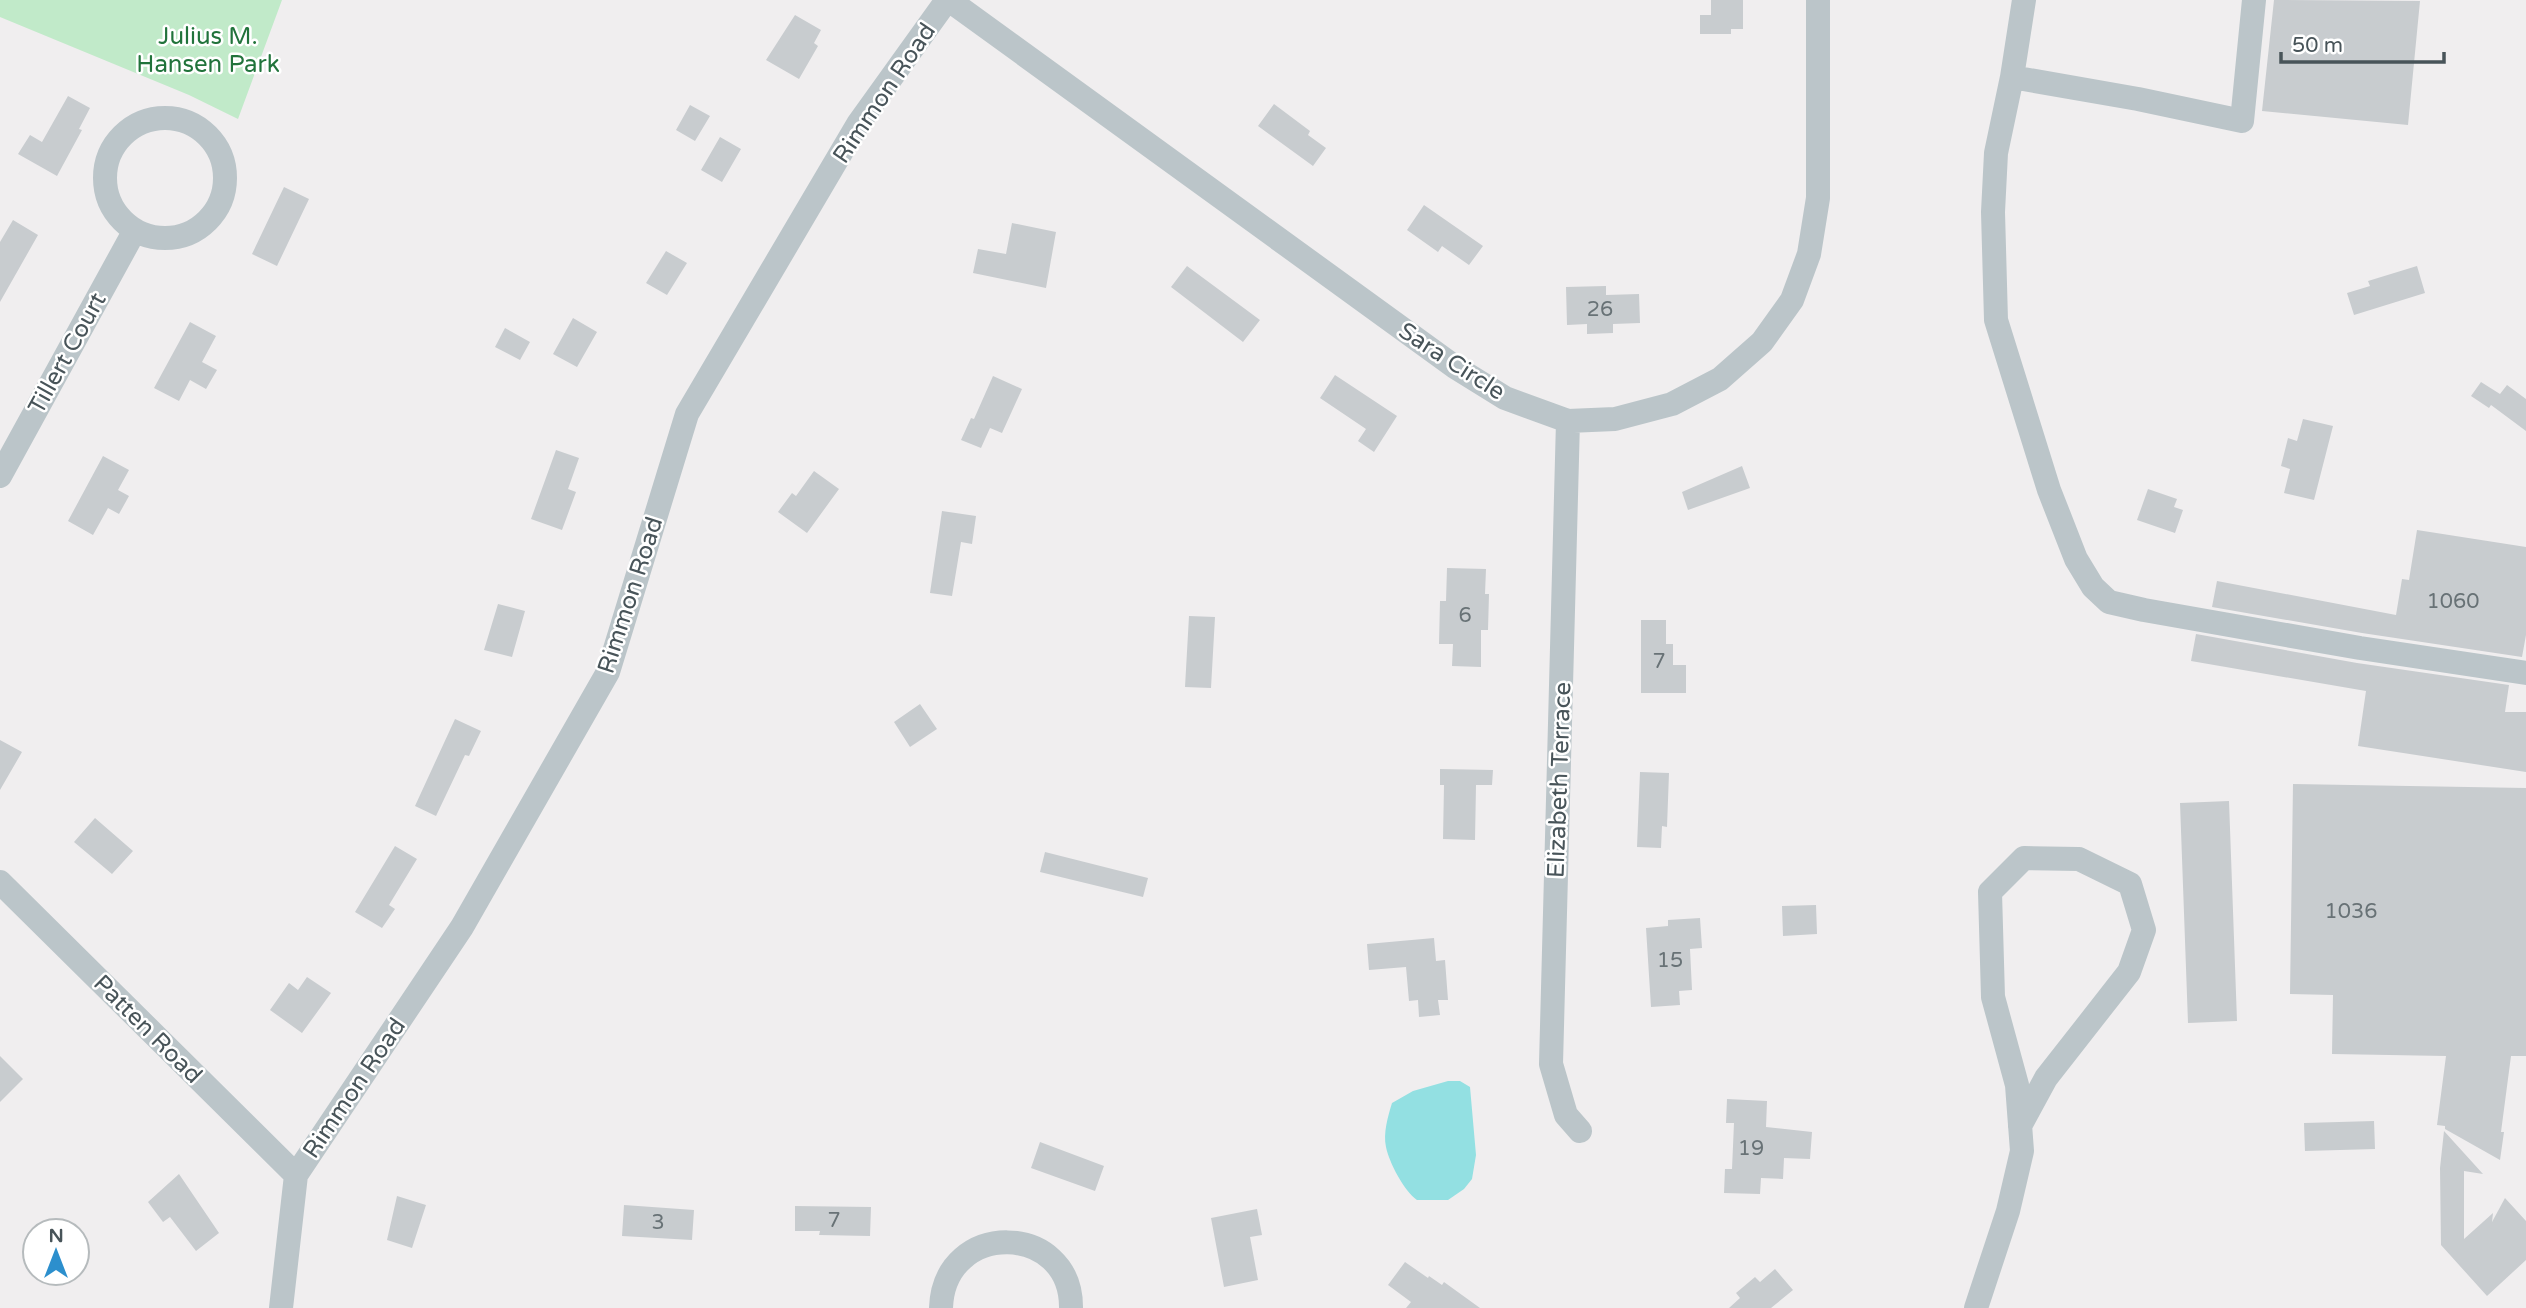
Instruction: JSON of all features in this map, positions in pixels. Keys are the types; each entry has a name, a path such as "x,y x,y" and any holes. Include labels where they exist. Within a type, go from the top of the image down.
{"street":[{"name":"Sara Circle","path":"948,0 1455,367 1505,398 1569,421 1615,419 1672,404 1720,379 1762,342 1792,300 1809,254 1818,198 1818,0"},
{"name":"Rimmon Road","path":"281,1308 296,1175 461,927 608,672 687,415 858,124 948,0"},
{"path":"2024,0 2012,77 1996,152 1993,212 1996,320 2049,490 2076,559 2093,586 2109,602 2144,610 2360,648 2526,673"},
{"path":"2012,77 2242,121 2254,0"},
{"path":"154,119 183,120 201,129 215,144 223,162 225,182 221,202 209,219 194,231 174,237 154,237 135,230 120,218 107,192 106,163 114,145 127,131 144,121 154,119"},
{"name":"Tillert Court","path":"0,476 135,230"},
{"name":"Elizabeth Terrace","path":"1569,421 1551,1064 1563,1108 1580,1131"},
{"path":"1976,1308 2011,1199 2022,1152 2020,1126 2017,1085 1993,997 1990,892 2024,858 2079,859 2130,884 2144,930 2129,972 2046,1078 2020,1126"},
{"name":"Patten Road","path":"0,882 296,1175"},
{"path":"941,1308 944,1286 959,1262 983,1246 1011,1241 1039,1250 1055,1264 1067,1283 1071,1308"}],"green space":[{"name":"Julius M. Hansen Park","path":"0,0 282,0 238,119 189,95 0,17"}],"water":[{"path":"1448,1081 1460,1081 1470,1087 1476,1155 1472,1179 1464,1189 1448,1200 1417,1200 1402,1183 1386,1147 1389,1113 1392,1103 1413,1091"}],"building":[{"path":"1711,0 1743,0 1743,29 1731,29 1731,34 1700,34 1700,15 1711,15"},
{"path":"2274,0 2420,1 2408,125 2262,111"},
{"path":"795,15 821,30 814,43 818,46 799,79 766,60"},
{"path":"68,96 90,108 79,129 82,130 57,176 18,154 30,135 42,142"},
{"path":"1274,104 1310,131 1308,135 1326,148 1313,166 1258,126"},
{"path":"690,105 710,116 695,141 676,130"},
{"path":"720,137 741,149 722,182 701,170"},
{"path":"284,187 309,199 277,266 252,254"},
{"path":"1424,205 1483,246 1469,265 1442,246 1438,252 1407,230"},
{"path":"13,220 38,235 0,302 0,242"},
{"path":"1012,223 1056,232 1046,288 973,273 978,249 1006,254"},
{"path":"666,251 687,263 667,295 646,283"},
{"path":"1187,266 1260,320 1243,342 1171,287"},
{"path":"2417,266 2425,293 2354,315 2347,293 2370,286 2368,281"},
{"path":"1606,286 1606,295 1639,294 1640,323 1613,324 1613,333 1587,334 1587,324 1567,325 1566,287"},
{"path":"573,318 597,332 577,367 553,354"},
{"path":"190,322 216,336 202,362 217,370 206,389 190,380 179,401 154,388"},
{"path":"505,328 530,342 520,360 495,347"},
{"path":"1335,375 1397,416 1374,452 1358,441 1366,429 1320,398"},
{"path":"993,376 1022,389 1002,433 990,428 981,448 961,440 971,418 974,419"},
{"path":"2481,382 2500,394 2507,385 2526,399 2526,431 2491,405 2489,408 2471,396"},
{"path":"2303,419 2333,426 2314,500 2284,493 2290,469 2281,466 2288,438 2297,441"},
{"path":"556,450 579,458 568,489 576,492 562,530 531,519"},
{"path":"103,456 129,470 118,490 129,496 119,514 108,508 93,535 68,521"},
{"path":"1742,466 1750,488 1688,510 1682,492"},
{"path":"814,471 839,489 807,533 778,512 792,493 796,496"},
{"path":"2148,489 2177,499 2174,507 2183,510 2175,533 2137,520"},
{"path":"942,511 976,516 972,544 961,542 952,596 930,593"},
{"path":"2417,530 2526,547 2526,635 2522,657 2212,607 2217,581 2396,615 2402,579 2409,580"},
{"path":"1447,568 1486,569 1485,594 1489,594 1488,630 1481,630 1481,667 1452,666 1453,644 1439,644 1440,601 1446,601"},
{"path":"498,604 525,611 512,657 484,650"},
{"path":"1189,616 1215,617 1211,688 1185,687"},
{"path":"1641,620 1666,620 1666,644 1673,644 1673,665 1686,665 1686,693 1641,693"},
{"path":"2196,634 2357,663 2509,685 2505,712 2526,712 2526,772 2358,746 2366,691 2191,661"},
{"path":"920,704 937,729 910,747 894,722"},
{"path":"455,719 481,731 469,756 465,755 436,816 415,806"},
{"path":"0,740 22,752 0,790"},
{"path":"1440,769 1493,770 1492,785 1476,785 1475,840 1443,839 1444,785 1440,785"},
{"path":"1640,772 1669,773 1667,827 1662,826 1661,848 1637,847"},
{"path":"2293,784 2526,788 2526,1056 2511,1056 2500,1160 2445,1129 2445,1126 2437,1125 2446,1056 2332,1054 2333,995 2290,994"},
{"path":"2229,801 2237,1021 2188,1023 2180,803"},
{"path":"95,818 133,851 112,874 74,842"},
{"path":"395,846 417,859 389,905 395,909 382,928 355,912"},
{"path":"1045,852 1148,878 1143,897 1040,872"},
{"path":"1816,905 1817,934 1783,936 1782,906"},
{"path":"1700,918 1702,948 1690,949 1692,990 1679,991 1680,1005 1651,1007 1646,928 1668,926 1668,920"},
{"path":"1434,938 1436,961 1445,960 1448,1000 1438,1000 1440,1015 1419,1017 1418,1000 1409,1001 1406,967 1369,970 1367,944"},
{"path":"307,977 331,993 302,1033 270,1010 289,983 298,990"},
{"path":"0,1056 23,1079 0,1102"},
{"path":"1727,1099 1767,1101 1766,1127 1812,1132 1810,1159 1784,1158 1783,1179 1761,1178 1760,1194 1724,1193 1725,1169 1732,1169 1734,1123 1726,1123"},
{"path":"2374,1121 2375,1149 2305,1151 2304,1123"},
{"path":"2444,1131 2483,1174 2464,1171 2464,1239 2493,1213 2492,1222 2505,1198 2526,1221 2526,1260 2487,1296 2441,1245 2440,1168"},
{"path":"1040,1142 1104,1166 1095,1191 1031,1168"},
{"path":"179,1174 219,1233 196,1251 170,1217 163,1222 148,1202"},
{"path":"397,1196 426,1205 412,1248 387,1240"},
{"path":"624,1205 694,1210 692,1240 622,1236"},
{"path":"795,1206 871,1207 870,1236 819,1235 820,1231 795,1231"},
{"path":"1257,1209 1262,1235 1250,1237 1258,1280 1224,1287 1211,1218"},
{"path":"1405,1262 1428,1278 1429,1276 1442,1285 1444,1282 1480,1308 1406,1308 1411,1302 1388,1285"},
{"path":"1775,1269 1793,1290 1771,1308 1729,1308 1740,1298 1736,1293 1755,1277 1760,1282"}]}
